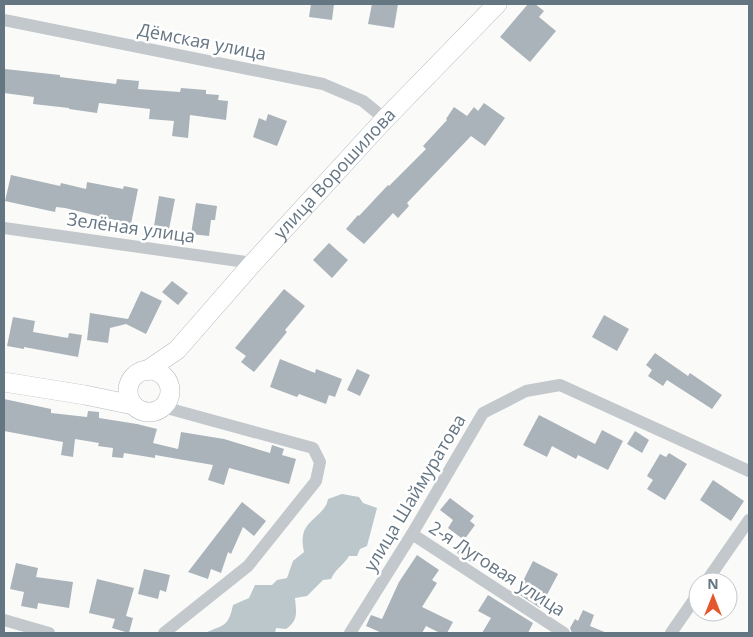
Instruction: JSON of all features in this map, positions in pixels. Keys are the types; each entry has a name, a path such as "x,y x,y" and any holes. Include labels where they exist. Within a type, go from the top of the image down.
{"street":[{"name":"улица Ворошилова","path":"146,371 177,350 253,263 385,119 497,4"},
{"name":"Дёмская улица","path":"4,20 323,84 363,101 385,119"},
{"name":"Зелёная улица","path":"4,228 253,263"},
{"name":"улица Ворошилова","path":"169,385 177,350"},
{"path":"4,382 133,405 140,410 148,412 156,411 163,407 169,397 169,385 165,378 158,373 146,371 138,373 130,382 104,392 85,395"},
{"path":"130,382 128,394 133,405"},
{"name":"улица Шаймуратова","path":"350,633 412,534 483,413 526,391 560,385 749,471"},
{"path":"163,407 313,448 320,462 316,481 248,566 164,633"},
{"path":"713,572 749,520"},
{"name":"2-я Луговая улица","path":"412,534 564,633"},
{"path":"671,633 688,608"},
{"path":"4,620 48,633"}],"shaded area":[{"path":"342,494 359,497 363,503 377,508 367,546 360,549 357,556 349,556 331,579 323,580 307,596 295,598 296,615 290,626 286,629 276,628 275,633 205,633 227,622 233,605 249,598 255,585 272,585 277,580 287,578 293,561 304,552 303,538 307,526 324,509 328,499"}],"building":[{"path":"311,4 334,4 332,20 309,17"},
{"path":"372,4 398,4 394,28 368,24"},
{"path":"528,4 535,4 544,11 539,17 556,31 530,62 500,37"},
{"path":"5,69 116,84 117,79 139,81 138,89 180,92 181,88 206,90 206,94 219,95 218,100 228,101 226,120 190,115 188,138 172,136 174,121 149,119 150,109 99,103 97,113 33,104 34,97 4,93"},
{"path":"484,103 505,118 485,146 471,136 407,203 409,206 398,218 393,213 364,244 346,229 426,149 423,146 447,120 454,107 467,116 474,107 478,111"},
{"path":"268,114 287,121 277,146 253,137 259,118 266,121"},
{"path":"11,175 60,186 61,183 86,189 87,182 123,189 124,186 138,189 131,224 65,208 56,207 55,212 5,201"},
{"path":"159,196 175,199 169,229 154,226"},
{"path":"196,203 217,206 215,220 211,220 209,236 191,234"},
{"path":"329,243 348,260 332,278 313,260"},
{"path":"172,281 188,293 178,305 162,292"},
{"path":"284,289 305,306 285,330 287,332 254,372 241,362 246,356 235,348"},
{"path":"141,291 162,301 146,334 126,324 110,328 108,343 87,340 90,313 128,319"},
{"path":"604,315 629,329 617,351 592,337"},
{"path":"13,317 35,321 33,332 68,338 69,333 82,335 78,357 24,347 24,349 7,346"},
{"path":"655,353 688,376 690,373 722,395 712,409 667,380 663,386 648,376 652,370 646,365"},
{"path":"280,359 315,373 316,369 342,379 335,397 329,395 326,404 299,394 297,397 270,387"},
{"path":"357,369 370,375 360,396 347,390"},
{"path":"4,399 51,409 51,413 87,417 88,411 99,412 99,418 157,429 153,443 178,449 181,432 224,439 270,453 272,445 284,449 282,455 296,459 289,484 229,468 224,485 208,480 213,465 155,455 155,458 124,453 123,458 112,457 113,448 98,446 99,443 75,439 73,457 61,455 63,442 4,431"},
{"path":"539,415 595,444 602,430 623,441 608,470 578,455 576,459 552,446 547,457 523,445"},
{"path":"635,431 649,440 642,453 627,444"},
{"path":"669,453 687,464 665,500 647,489 653,480 647,476 660,454 666,457"},
{"path":"713,480 744,501 731,521 700,500"},
{"path":"450,498 474,516 470,521 475,525 464,540 448,528 453,520 440,510"},
{"path":"242,502 266,521 254,536 243,527 231,554 228,552 221,573 211,569 208,579 188,572"},
{"path":"462,544 480,554 474,564 457,553"},
{"path":"417,555 439,570 432,580 437,583 422,607 453,622 447,633 440,633 426,626 422,633 382,633 366,626 371,615 382,619 399,582"},
{"path":"533,561 558,574 540,608 517,593"},
{"path":"16,563 38,568 36,577 73,582 69,608 38,603 37,609 21,606 24,592 10,589"},
{"path":"144,569 170,575 166,592 160,590 158,599 138,594"},
{"path":"97,579 134,588 126,616 133,618 129,633 112,628 115,619 89,613"},
{"path":"488,595 533,623 528,633 482,633 491,618 478,611"},
{"path":"583,610 594,615 590,626 607,633 572,633 570,628 575,619 578,621"}]}
